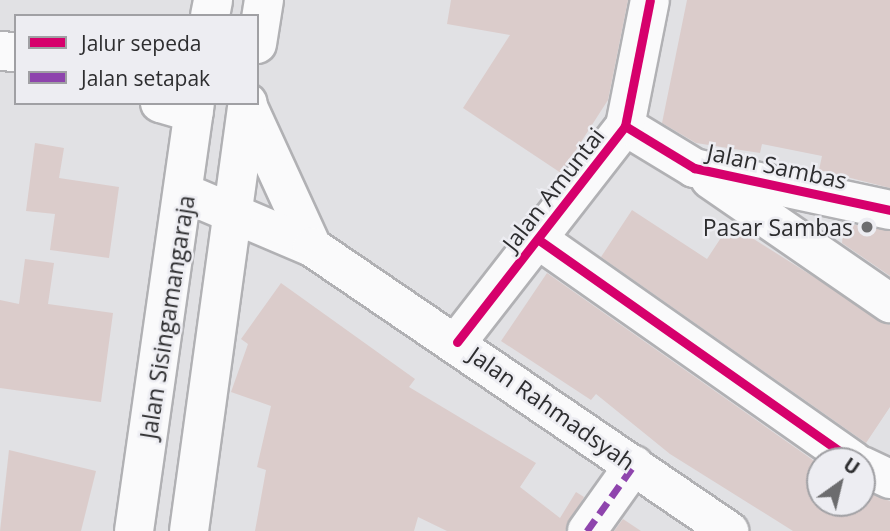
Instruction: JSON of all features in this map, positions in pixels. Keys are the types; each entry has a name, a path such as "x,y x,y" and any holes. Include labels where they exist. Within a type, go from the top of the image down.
{"main road":[{"path":"259,31 264,0"},
{"name":"Jalan Amuntai","path":"457,342 625,127 650,0"},
{"path":"189,531 236,209 248,105"},
{"path":"248,105 312,247"},
{"name":"Jalan Sisingamangaraja","path":"134,531 187,194 183,106"},
{"name":"Jalan Sambas","path":"625,127 694,168 890,210"},
{"path":"694,168 890,303"},
{"name":"Jalan Rahmadsyah","path":"187,194 236,209 312,247 457,342 729,531"},
{"path":"539,240 833,447"},
{"path":"587,531 634,465"}],"building":[{"path":"451,0 628,0 608,100 561,173 463,108 510,35 447,24"},
{"path":"687,0 890,0 890,188 819,170 822,156 762,144 760,153 696,143 662,123"},
{"path":"35,143 64,148 59,178 119,187 109,258 50,250 55,214 26,211"},
{"path":"632,210 707,259 730,224 890,325 890,407 866,443 601,257"},
{"name":"Pasar Sambas","path":"844,223 890,231 890,276 842,243"},
{"path":"25,259 54,263 48,304 113,313 101,402 0,388 0,300 19,304"},
{"path":"547,273 806,455 806,517 876,517 876,496 890,501 890,531 793,531 670,454 596,394 591,400 501,341"},
{"path":"281,283 415,379 409,387 536,463 520,487 560,518 576,492 584,497 565,531 447,531 418,517 414,531 255,531 266,470 257,467 271,406 231,392 248,344 241,339"},
{"path":"9,450 96,471 81,531 0,531"},
{"path":"623,519 641,531 614,531"}],"marked path":[{"path":"587,531 634,465"}],"cycle path":[{"path":"457,342 625,126 650,0"},
{"path":"625,126 694,168 890,210"},
{"path":"539,240 833,447"}],"place":[{"name":"Pasar Sambas","path":"867,227"}]}
